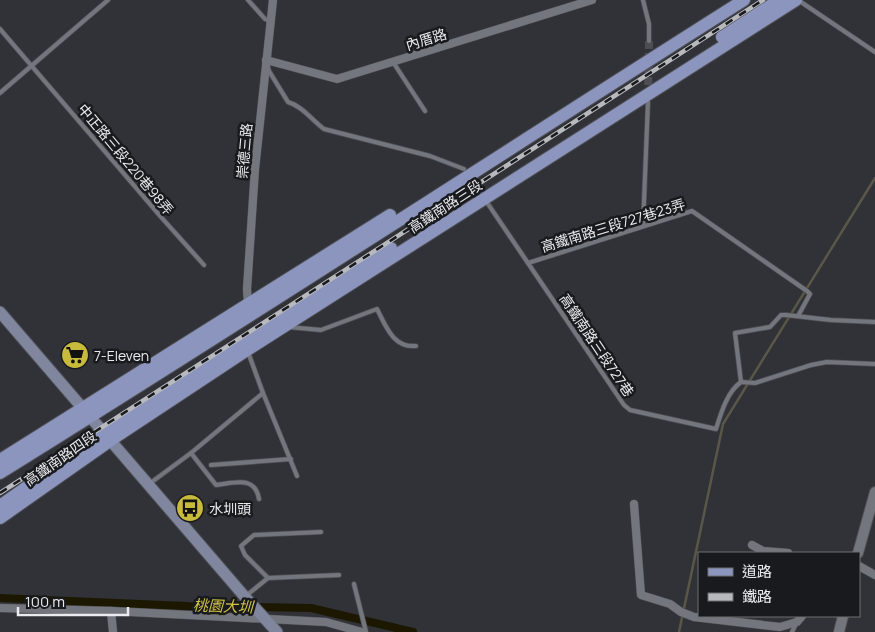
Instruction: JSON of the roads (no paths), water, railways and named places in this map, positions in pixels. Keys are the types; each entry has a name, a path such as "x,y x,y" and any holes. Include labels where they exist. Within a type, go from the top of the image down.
{"main road":[{"name":"高鐵南路三段","path":"88,413 248,305 727,0"},
{"name":"高鐵南路三段","path":"88,413 390,225 744,0"},
{"name":"高鐵南路三段","path":"108,437 174,386 779,0"},
{"name":"高鐵南路三段","path":"108,437 797,0"},
{"path":"390,225 410,202"},
{"path":"0,312 277,632"},
{"name":"高鐵南路四段","path":"0,460 88,413"},
{"name":"高鐵南路四段","path":"0,473 88,413"},
{"name":"高鐵南路四段","path":"0,506 60,463 108,437"},
{"name":"高鐵南路四段","path":"0,518 108,437"}],"street":[{"name":"崇德三路","path":"248,305 247,288 255,169 273,0"},
{"name":"內厝路","path":"266,60 337,79 592,0"},
{"path":"858,552 875,492"},
{"path":"634,504 641,596 670,604 694,617 780,627 800,619"},
{"path":"752,545 762,551 775,552"},
{"path":"860,567 875,575"},
{"path":"0,608 262,615 326,622 362,632"},
{"path":"111,611 113,632"},
{"path":"839,632 843,617"}],"lane":[{"path":"0,93 108,0"},
{"path":"248,0 265,20 270,21"},
{"path":"643,0 649,24 649,41"},
{"path":"797,0 875,52"},
{"name":"中正路三段220巷98弄","path":"0,29 160,217 204,265"},
{"path":"266,60 269,71 288,102 297,104 324,129 430,156 464,169"},
{"path":"394,62 425,111"},
{"path":"643,226 648,102"},
{"name":"高鐵南路三段727巷","path":"484,199 624,405 630,410 716,429 722,409 736,386 741,382"},
{"name":"高鐵南路三段727巷23弄","path":"528,263 692,211 810,294 791,315"},
{"path":"283,327 321,330 377,309 392,336 399,343 416,346"},
{"path":"875,322 782,315 770,327 734,334 741,382 755,383 811,365 827,362 875,364"},
{"path":"247,350 263,393 292,459 297,476"},
{"path":"149,485 263,393"},
{"path":"191,453 216,485 245,482 252,485 257,491 259,499"},
{"path":"211,465 292,459"},
{"path":"268,578 245,555 241,546 254,536 321,532"},
{"path":"242,593 268,578 339,575"},
{"path":"354,584 366,632"},
{"path":"792,632 800,619"}],"waterway":[{"path":"679,632 723,424 875,178"},
{"name":"桃園大圳","path":"0,598 187,606 311,608 413,632"}],"tunnel":[{"path":"648,97 649,41"}],"railway":[{"path":"0,493 763,0"}],"place":[{"name":"7-Eleven","path":"75,355"},
{"name":"水圳頭","path":"190,508"}]}
